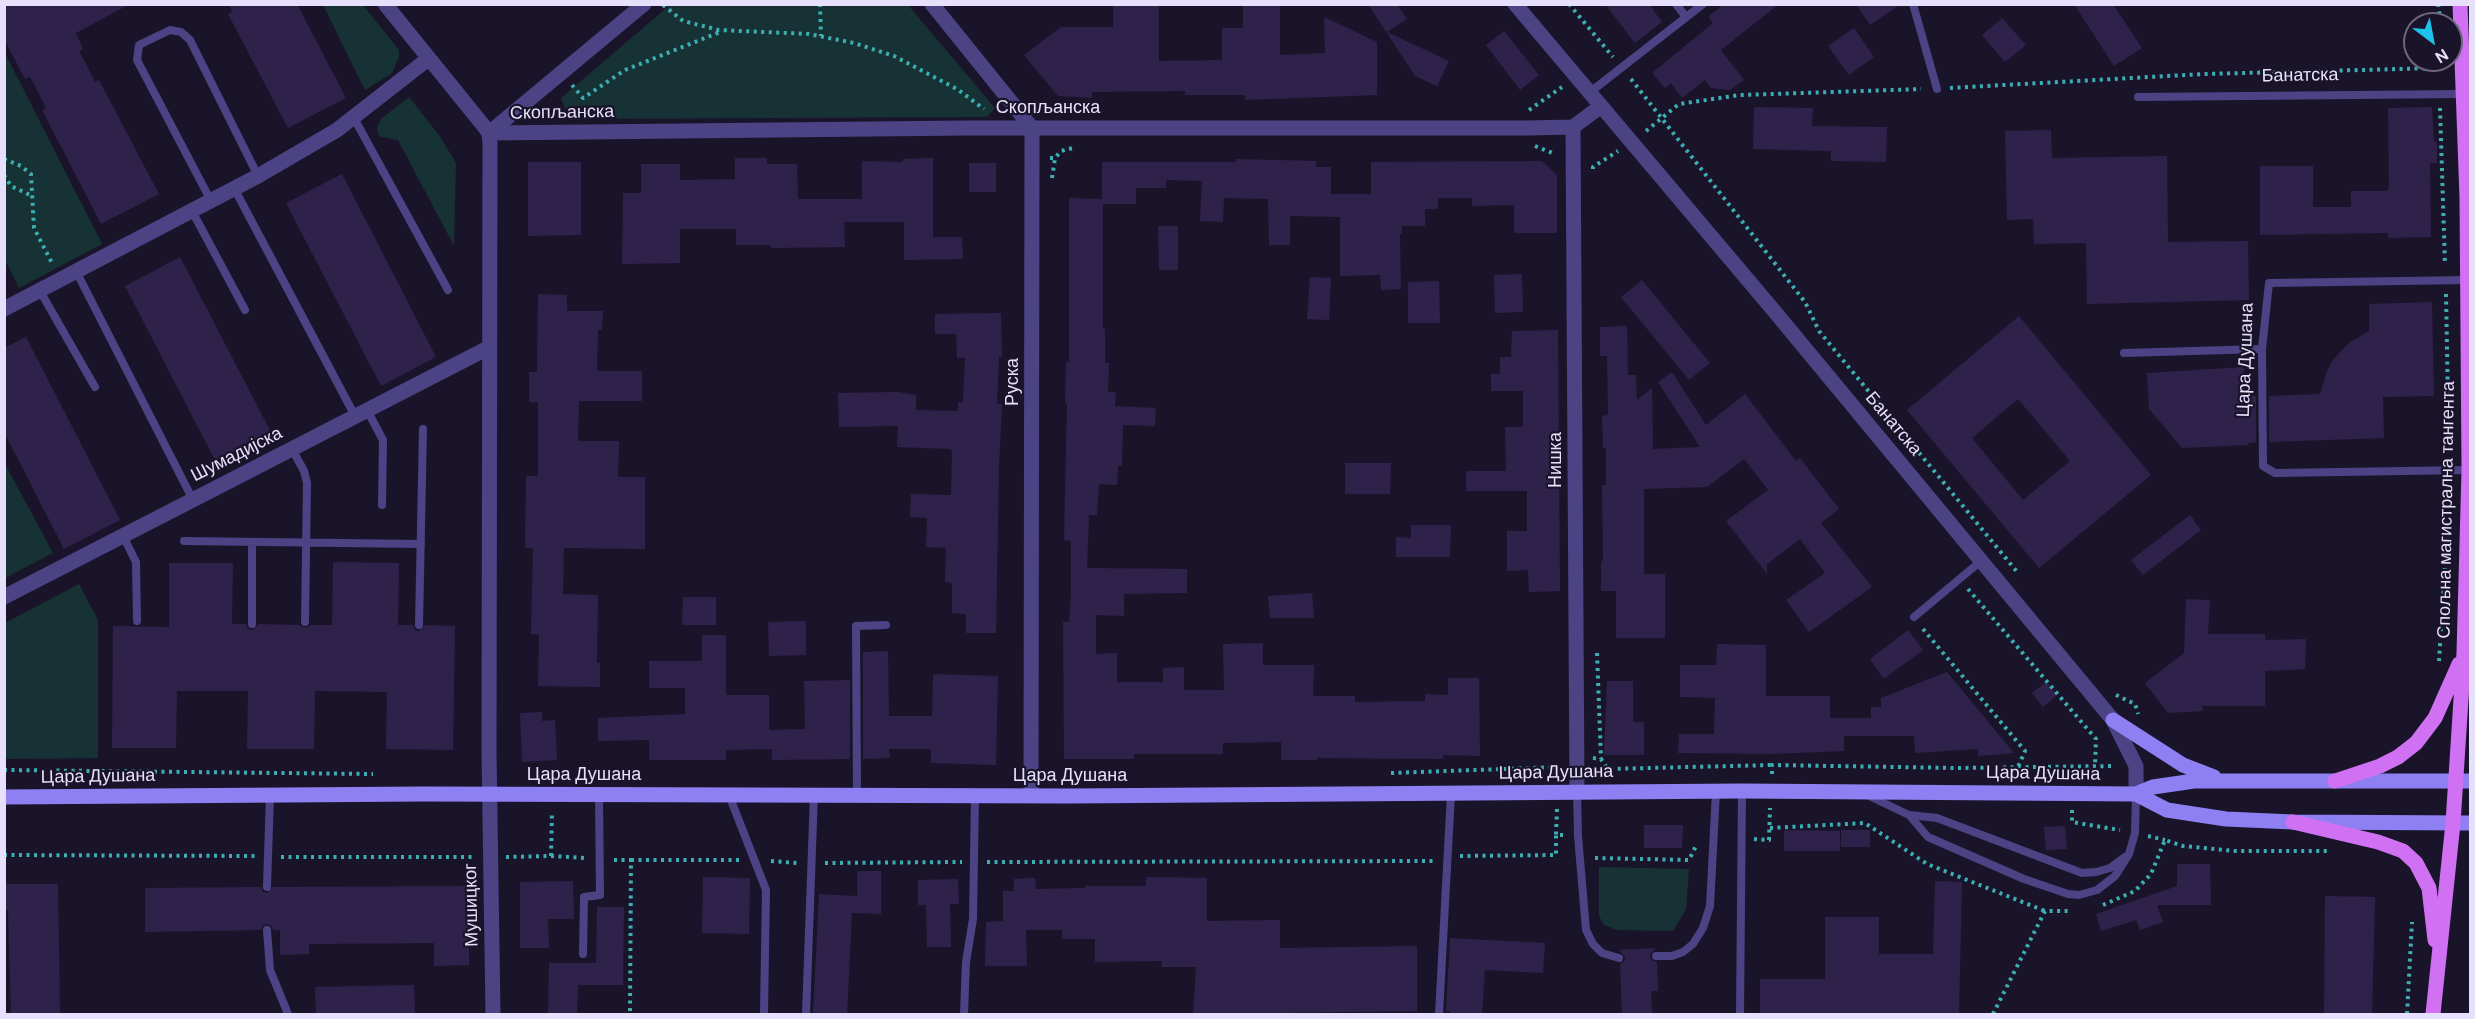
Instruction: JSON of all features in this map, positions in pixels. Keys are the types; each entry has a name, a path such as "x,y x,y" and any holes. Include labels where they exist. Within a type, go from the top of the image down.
{"main road":[{"name":"Спољна магистрална тангента","path":"2433,1014 2453,823 2463,781 2469,470 2467,94 2460,4"},
{"path":"2335,781 2398,758 2416,743 2435,718 2464,654"},
{"path":"2113,720 2183,765 2226,781"},
{"name":"Цара Душана","path":"4,797 270,794 1031,795 1742,791 2136,794 2174,783 2463,781"},
{"name":"Цара Душана","path":"2136,794 2167,810 2199,817 2293,822 2470,823"},
{"path":"2293,822 2391,845 2403,851 2416,863 2429,888 2436,976"}],"street":[{"path":"385,4 489,133 491,167 488,348 489,794"},
{"path":"932,4 1032,128"},
{"name":"Банатска","path":"1515,4 1630,144 1775,312 2113,720 2136,766 2136,794"},
{"path":"489,133 644,5"},
{"path":"4,309 258,176 337,130 428,59"},
{"path":"1573,127 1600,107"},
{"name":"Скопљанска","path":"489,133 996,128 1573,127"},
{"name":"Нишка","path":"1573,127 1577,792"},
{"name":"Руска","path":"1031,795 1032,128"},
{"name":"Шумадијска","path":"4,597 488,348"},
{"name":"Мушицког","path":"489,794 493,1014"}],"lane":[{"path":"1676,4 1686,17"},
{"path":"1589,93 1702,4"},
{"path":"1913,4 1937,89"},
{"path":"211,201 136,60 139,45 170,30 181,32 190,40 258,176"},
{"name":"Банатска","path":"2138,98 2467,94"},
{"path":"354,118 448,290"},
{"path":"234,188 361,413 383,441 382,506"},
{"path":"192,211 245,310"},
{"path":"76,271 193,500"},
{"name":"Цара Душана","path":"2468,280 2269,283 2262,349 2263,466 2275,473 2469,470"},
{"path":"40,291 95,387"},
{"path":"2124,353 2262,349"},
{"path":"419,625 423,429"},
{"path":"292,449 306,477 305,622"},
{"path":"123,536 136,562 137,621"},
{"path":"184,541 421,544"},
{"path":"252,542 252,624"},
{"path":"1914,617 1981,561"},
{"path":"857,794 856,626 886,626"},
{"path":"1740,1014 1742,791"},
{"path":"1858,791 1909,815 1937,818 2082,873 2110,868 2129,854"},
{"path":"1577,792 1586,930 1593,944 1602,953 1619,958"},
{"path":"1656,956 1672,956 1683,952 1693,944 1703,928 1710,906 1716,792"},
{"path":"267,887 270,794"},
{"path":"806,1014 814,794"},
{"path":"1439,1014 1451,794"},
{"path":"1909,815 1928,837 2024,879 2068,894 2079,895 2097,890 2115,876 2129,854 2135,833 2136,794"},
{"path":"583,954 584,897 600,895 599,795"},
{"path":"729,795 766,890 764,1014"},
{"path":"964,1014 966,962 973,919 975,795"},
{"path":"267,930 270,970 288,1014"}],"path":[{"path":"662,4 683,21 723,30 821,36 854,43 894,56 957,89 989,113 996,128"},
{"path":"819,4 821,36"},
{"path":"1569,4 1662,117 1805,302 1819,331 2021,576"},
{"path":"562,72 583,98 625,70 723,30"},
{"path":"1630,144 1679,104 1740,95 1937,89 2204,74 2403,69"},
{"path":"1555,78 1562,87 1525,112 1528,128 1536,148 1573,158 1593,167"},
{"path":"4,159 21,166 31,174 34,228 61,279"},
{"path":"4,175 11,186 32,196"},
{"path":"2438,665 2446,547"},
{"path":"1960,579 2096,739 2095,766"},
{"path":"1914,617 2025,751 2018,767"},
{"path":"2108,690 2135,704 2140,721"},
{"path":"2074,767 2072,822 2135,833 2183,846 2235,851 2334,851"},
{"path":"551,856 552,794"},
{"path":"1770,828 1865,823 1927,864 2045,911 2072,911"},
{"path":"4,855 551,856 631,860 755,860 812,863 1430,862 1448,856 1556,855 1557,835"},
{"path":"2102,906 2135,891 2143,883 2151,874 2165,840"},
{"path":"630,1014 631,860"},
{"path":"1993,1014 2045,911"}],"green space":[{"path":"323,5 363,5 399,50 399,57 392,73 365,90"},
{"path":"670,5 908,5 995,108 987,117 569,119 561,98"},
{"path":"4,51 102,244 19,288 5,260"},
{"path":"409,97 439,135 456,163 454,246 398,140 381,137 378,134 377,128 382,118"},
{"path":"4,462 53,553 5,578 4,578"},
{"path":"79,584 98,620 98,758 5,759 5,623"},
{"path":"1599,867 1689,869 1686,909 1673,931 1617,930 1604,925 1599,916"}],"building":[{"path":"4,4 130,4 76,33 83,49 79,51 95,82 99,80 159,194 101,224 42,110 46,108 38,92 30,77 25,79 4,39"},
{"path":"229,4 297,4 346,98 288,128 228,14 232,12"},
{"path":"1113,4 1159,4 1159,61 1222,60 1222,28 1243,28 1243,4 1280,4 1280,55 1325,53 1324,17 1377,42 1377,95 1245,100 1245,95 1185,95 1185,91 1092,92 1092,98 1058,96 1024,55 1061,27 1113,27"},
{"path":"1368,4 1397,4 1407,19 1387,32 1449,61 1437,86 1415,76"},
{"path":"1605,4 1649,4 1662,22 1635,43"},
{"path":"1724,4 1779,4 1721,50 1744,80 1727,90 1711,88 1705,80 1682,98 1671,83 1665,88 1652,73 1713,23 1708,17"},
{"path":"1856,4 1901,4 1870,25"},
{"path":"2074,4 2113,4 2142,48 2114,66"},
{"path":"2002,18 2026,45 2005,62 1982,35"},
{"path":"1854,28 1874,57 1849,75 1828,46"},
{"path":"1504,31 1539,75 1520,90 1486,45"},
{"path":"1754,107 1813,108 1812,126 1887,127 1886,162 1831,161 1831,151 1753,149"},
{"path":"2432,107 2434,142 2437,142 2437,163 2430,163 2431,237 2388,238 2388,233 2260,235 2260,166 2313,166 2313,207 2351,207 2351,191 2387,191 2389,188 2388,108"},
{"path":"2051,130 2052,158 2167,156 2168,242 2248,241 2249,300 2087,304 2086,243 2034,244 2033,219 2007,220 2005,131"},
{"path":"735,158 767,158 767,164 797,164 798,199 862,199 862,161 903,162 903,159 933,158 933,237 962,237 963,259 904,260 904,222 844,222 845,247 771,248 771,245 736,245 736,229 680,229 680,263 622,264 623,193 641,193 641,164 680,164 680,180 735,179"},
{"path":"1236,159 1316,161 1316,167 1331,167 1331,194 1371,194 1371,162 1542,161 1557,175 1557,233 1514,233 1514,205 1472,206 1472,198 1438,198 1438,209 1425,209 1425,226 1402,226 1402,234 1400,234 1401,289 1381,290 1380,275 1340,276 1340,217 1290,216 1290,245 1269,245 1268,199 1224,198 1223,222 1200,221 1202,181 1166,180 1166,188 1136,188 1136,204 1103,204 1103,329 1105,329 1105,363 1109,363 1108,392 1116,392 1115,406 1156,408 1155,426 1123,425 1122,466 1118,466 1117,485 1099,484 1097,515 1089,515 1087,568 1187,569 1187,593 1124,594 1124,616 1096,615 1096,654 1117,653 1117,682 1163,682 1163,668 1184,667 1184,690 1224,690 1223,644 1263,643 1263,665 1314,665 1313,696 1355,696 1355,702 1425,701 1425,694 1448,695 1448,678 1479,678 1480,756 1443,755 1443,759 1281,760 1281,742 1223,743 1223,754 1134,754 1134,759 1064,759 1063,622 1069,622 1071,596 1071,541 1064,540 1066,362 1069,362 1069,198 1102,199 1102,162 1236,162"},
{"path":"528,162 581,162 581,235 528,236"},
{"path":"969,163 996,163 996,192 969,192"},
{"path":"342,174 436,357 381,386 286,203"},
{"path":"1158,226 1178,226 1178,270 1159,270"},
{"path":"180,257 275,440 219,468 125,286"},
{"path":"1522,274 1523,312 1495,313 1494,275"},
{"path":"1310,277 1331,278 1329,320 1307,319"},
{"path":"1642,280 1710,363 1689,380 1621,297"},
{"path":"1439,281 1440,323 1408,323 1408,282"},
{"path":"538,294 567,295 567,311 603,311 602,330 598,330 597,371 642,371 642,401 579,401 578,441 619,441 618,477 645,477 645,549 564,548 563,594 598,595 597,663 600,663 600,687 538,686 539,634 531,634 533,548 525,548 526,476 538,476 538,402 529,402 529,372 537,372"},
{"path":"2432,302 2434,396 2383,397 2384,438 2269,442 2269,396 2320,394 2332,361 2349,343 2369,331 2369,304"},
{"path":"1001,313 1002,357 999,357 997,404 1002,404 996,633 966,633 966,614 952,613 952,583 945,582 946,548 926,547 927,518 910,517 911,494 951,495 952,451 950,449 897,447 898,426 839,427 838,393 898,392 916,395 916,410 958,411 958,402 963,402 965,358 957,358 956,334 935,334 935,314"},
{"path":"2019,316 2151,475 2039,568 1907,410","holes":["2018,399 2070,461 2023,500 1972,438"]},
{"path":"1627,326 1628,375 1636,375 1637,400 1652,388 1653,449 1700,447 1658,382 1672,372 1706,425 1745,394 1796,461 1800,458 1839,509 1821,523 1872,587 1809,632 1786,600 1825,573 1800,539 1767,564 1767,574 1726,521 1768,490 1744,459 1707,487 1644,489 1644,574 1665,574 1665,638 1616,638 1616,591 1601,591 1602,485 1606,485 1606,448 1603,448 1602,416 1608,415 1607,356 1600,356 1600,327"},
{"path":"1558,330 1560,591 1529,592 1528,570 1507,571 1507,531 1527,531 1527,491 1466,491 1466,471 1506,471 1505,427 1523,427 1523,391 1491,391 1491,374 1500,374 1500,357 1511,357 1512,331"},
{"path":"26,337 120,520 64,549 4,432 4,348"},
{"path":"2244,367 2246,396 2256,396 2256,442 2248,443 2248,445 2182,448 2149,409 2147,373"},
{"path":"1345,463 1391,463 1390,494 1345,494"},
{"path":"2190,515 2201,530 2143,575 2131,560"},
{"path":"1411,525 1451,525 1450,557 1396,557 1396,537 1411,538"},
{"path":"333,562 399,563 398,625 413,625 415,630 419,631 425,625 455,626 453,750 386,749 387,692 315,691 314,749 247,749 248,691 177,691 176,748 112,748 113,626 169,627 169,563 233,563 232,624 246,624 248,629 253,630 258,624 299,625 305,628 311,625 332,625"},
{"path":"1312,593 1314,618 1270,618 1268,596"},
{"path":"683,597 716,597 716,625 682,625"},
{"path":"2186,599 2210,600 2208,634 2265,634 2265,640 2306,639 2305,669 2265,671 2265,706 2202,706 2203,711 2168,713 2145,683 2184,653"},
{"path":"806,621 806,655 769,656 768,622"},
{"path":"1908,630 1923,650 1884,679 1870,659"},
{"path":"702,635 726,635 726,695 769,695 769,730 805,729 804,681 850,680 850,759 772,760 772,749 726,750 726,760 649,760 649,740 598,741 598,718 685,714 685,688 649,688 649,661 702,661"},
{"path":"1717,644 1766,645 1766,696 1830,696 1830,718 1871,718 1871,707 1881,707 1881,698 1947,672 2014,753 1978,756 1978,749 1915,753 1914,736 1844,736 1844,751 1772,754 1678,753 1679,734 1714,734 1715,698 1680,697 1680,665 1716,665"},
{"path":"888,651 889,716 932,716 933,674 998,676 996,765 931,763 931,749 889,749 890,758 863,759 863,652"},
{"path":"1607,681 1633,681 1633,722 1644,722 1644,755 1604,755"},
{"path":"2046,682 2057,695 2043,707 2032,693"},
{"path":"542,712 542,721 555,720 557,760 522,762 520,713"},
{"path":"1644,825 1683,825 1682,848 1644,848"},
{"path":"2065,826 2067,849 2046,850 2044,827"},
{"path":"1784,830 1840,831 1840,851 1784,851"},
{"path":"1841,830 1870,830 1870,847 1841,847"},
{"path":"2177,864 2210,864 2211,905 2157,905 2163,922 2140,930 2136,920 2101,931 2096,914 2177,886"},
{"path":"857,871 881,871 881,914 852,913 847,1014 813,1014 819,894 857,896"},
{"path":"703,877 750,878 749,934 702,933"},
{"path":"1146,877 1207,878 1207,921 1280,920 1280,948 1417,946 1417,1011 1193,1014 1196,967 1162,967 1162,961 1095,962 1095,939 1062,939 1062,930 1026,930 1027,966 985,966 986,922 1003,921 1003,891 1014,891 1014,879 1035,878 1036,889 1146,886"},
{"path":"958,879 959,904 950,904 951,947 927,947 926,905 918,905 918,880"},
{"path":"573,881 574,919 548,919 549,948 520,948 520,882"},
{"path":"1935,881 1962,882 1959,1014 1760,1014 1760,979 1825,979 1825,917 1879,917 1879,954 1933,954"},
{"path":"4,884 58,884 60,1014 11,1014 8,910 4,910"},
{"path":"469,886 469,965 434,966 434,943 309,944 309,954 280,955 280,930 273,930 272,926 267,924 263,925 261,930 145,932 145,888 261,887 263,892 267,893 273,887"},
{"path":"2325,896 2375,897 2372,1014 2324,1014"},
{"path":"597,907 624,907 623,985 578,985 577,1014 548,1014 549,963 596,963"},
{"path":"1450,938 1545,943 1543,973 1485,970 1482,1014 1450,1014 1450,1011 1446,1011"},
{"path":"1656,948 1650,955 1651,960 1657,962 1658,991 1651,991 1652,1014 1622,1014 1620,964 1624,962 1625,957 1619,950"},
{"path":"414,985 415,1014 316,1014 315,987"}]}
